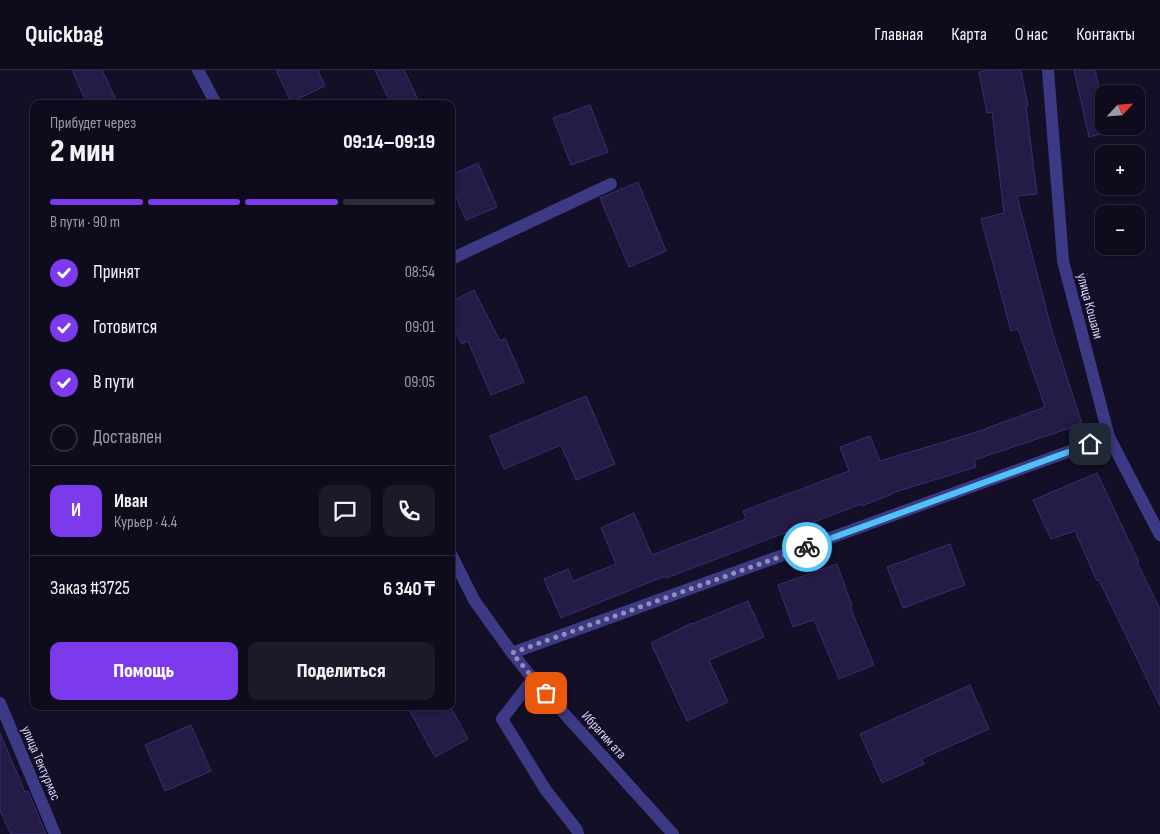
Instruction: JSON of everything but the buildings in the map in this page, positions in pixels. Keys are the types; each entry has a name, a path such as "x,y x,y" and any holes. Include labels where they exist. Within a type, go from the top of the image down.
{"street":[{"path":"198,70 214,100"},
{"name":"улица Кошали","path":"1048,70 1063,261 1109,437 1160,535"},
{"path":"455,257 612,184"},
{"path":"512,653 1109,437"},
{"name":"Ибрагим ата","path":"455,562 474,600 512,653 533,679 673,834"},
{"path":"533,679 502,720 545,789 577,830 578,834"},
{"name":"улица Тектурмас","path":"0,703 55,834"}],"way so far":[{"path":"546,693 512,653 807,547"}],"route":[{"path":"807,547 1090,444"}]}
